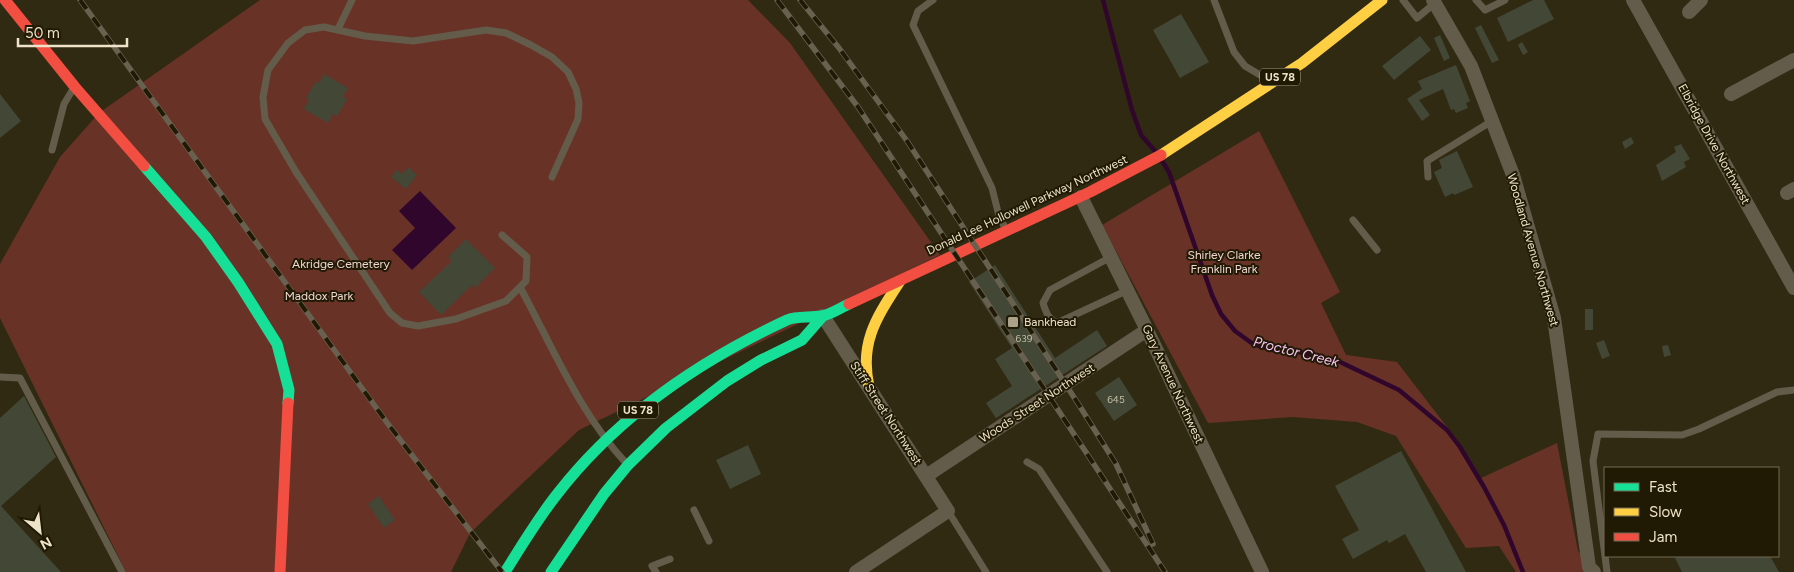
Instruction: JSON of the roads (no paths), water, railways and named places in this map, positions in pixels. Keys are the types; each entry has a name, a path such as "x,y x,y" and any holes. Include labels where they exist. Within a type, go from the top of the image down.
{"main road":[{"path":"6,0 75,87 206,237 238,282 277,344 289,390 280,572"},
{"name":"Donald Lee Hollowell Parkway Northwest","path":"505,572 537,520 582,464 650,401 708,361 790,319 823,316 1081,197 1173,149 1218,121 1302,63 1367,5 1382,0"},
{"path":"869,387 864,360 867,341 875,321 900,280"},
{"name":"Donald Lee Hollowell Parkway Northwest","path":"551,572 583,523 628,465 666,428 694,405 761,360 802,340 823,316"}],"street":[{"name":"Elbridge Drive Northwest","path":"1633,0 1794,288"},
{"path":"1689,12 1701,0"},
{"name":"Woodland Avenue Northwest","path":"1434,2 1470,66 1513,175 1554,318 1589,568 1594,572"},
{"path":"1731,94 1794,60"},
{"name":"Gary Avenue Northwest","path":"1081,197 1128,290 1262,572"},
{"name":"Stiff Street Northwest","path":"823,316 948,511"},
{"name":"Woods Street Northwest","path":"926,476 1147,330"},
{"path":"856,572 948,511"}],"lane":[{"path":"338,29 352,0"},
{"path":"933,0 918,11 913,24 992,188 998,212 1006,230"},
{"path":"1214,0 1234,52 1245,66 1272,82"},
{"path":"1403,0 1417,18 1434,2"},
{"path":"1476,0 1485,10 1506,0"},
{"path":"502,235 527,257 526,281 506,301 456,319 418,326 402,323 390,313 296,172 265,119 263,97 268,70 288,43 305,30 324,27 365,36 413,41 486,30 506,33 552,57 568,72 576,89 580,103 578,119 552,177"},
{"path":"52,150 64,104 75,87"},
{"path":"1428,177 1428,161 1492,120"},
{"path":"1353,220 1377,250"},
{"path":"1111,257 1050,290 1043,303 1045,310 1051,320 1057,323 1128,290"},
{"path":"521,288 590,418 605,441 628,465"},
{"path":"0,377 20,378 122,572"},
{"path":"1604,548 1593,461 1598,434 1682,435 1699,430 1777,392 1794,390"},
{"path":"1027,462 1039,469 1107,572"},
{"path":"694,510 709,541"},
{"path":"948,511 986,572"},
{"path":"1605,557 1607,572"},
{"path":"656,572 652,566 670,559"}],"waterway":[{"name":"Proctor Creek","path":"1103,0 1132,110 1141,135 1155,151"},
{"name":"Proctor Creek","path":"1162,161 1169,172 1212,295 1221,314 1235,331 1253,344 1273,350 1294,351 1338,361 1399,390 1447,430 1460,447 1484,487 1504,525 1523,572"}],"railway":[{"path":"80,0 388,424 502,572"},
{"path":"777,0 858,107 1165,572"},
{"path":"800,0 839,48 907,141 1079,405 1116,464 1153,544"}],"place":[{"name":"Bankhead","path":"1013,322"}],"park label":[{"name":"Shirley Clarke Franklin Park","path":"1224,262"},
{"name":"Akridge Cemetery","path":"341,264"},
{"name":"Maddox Park","path":"319,296"}]}
